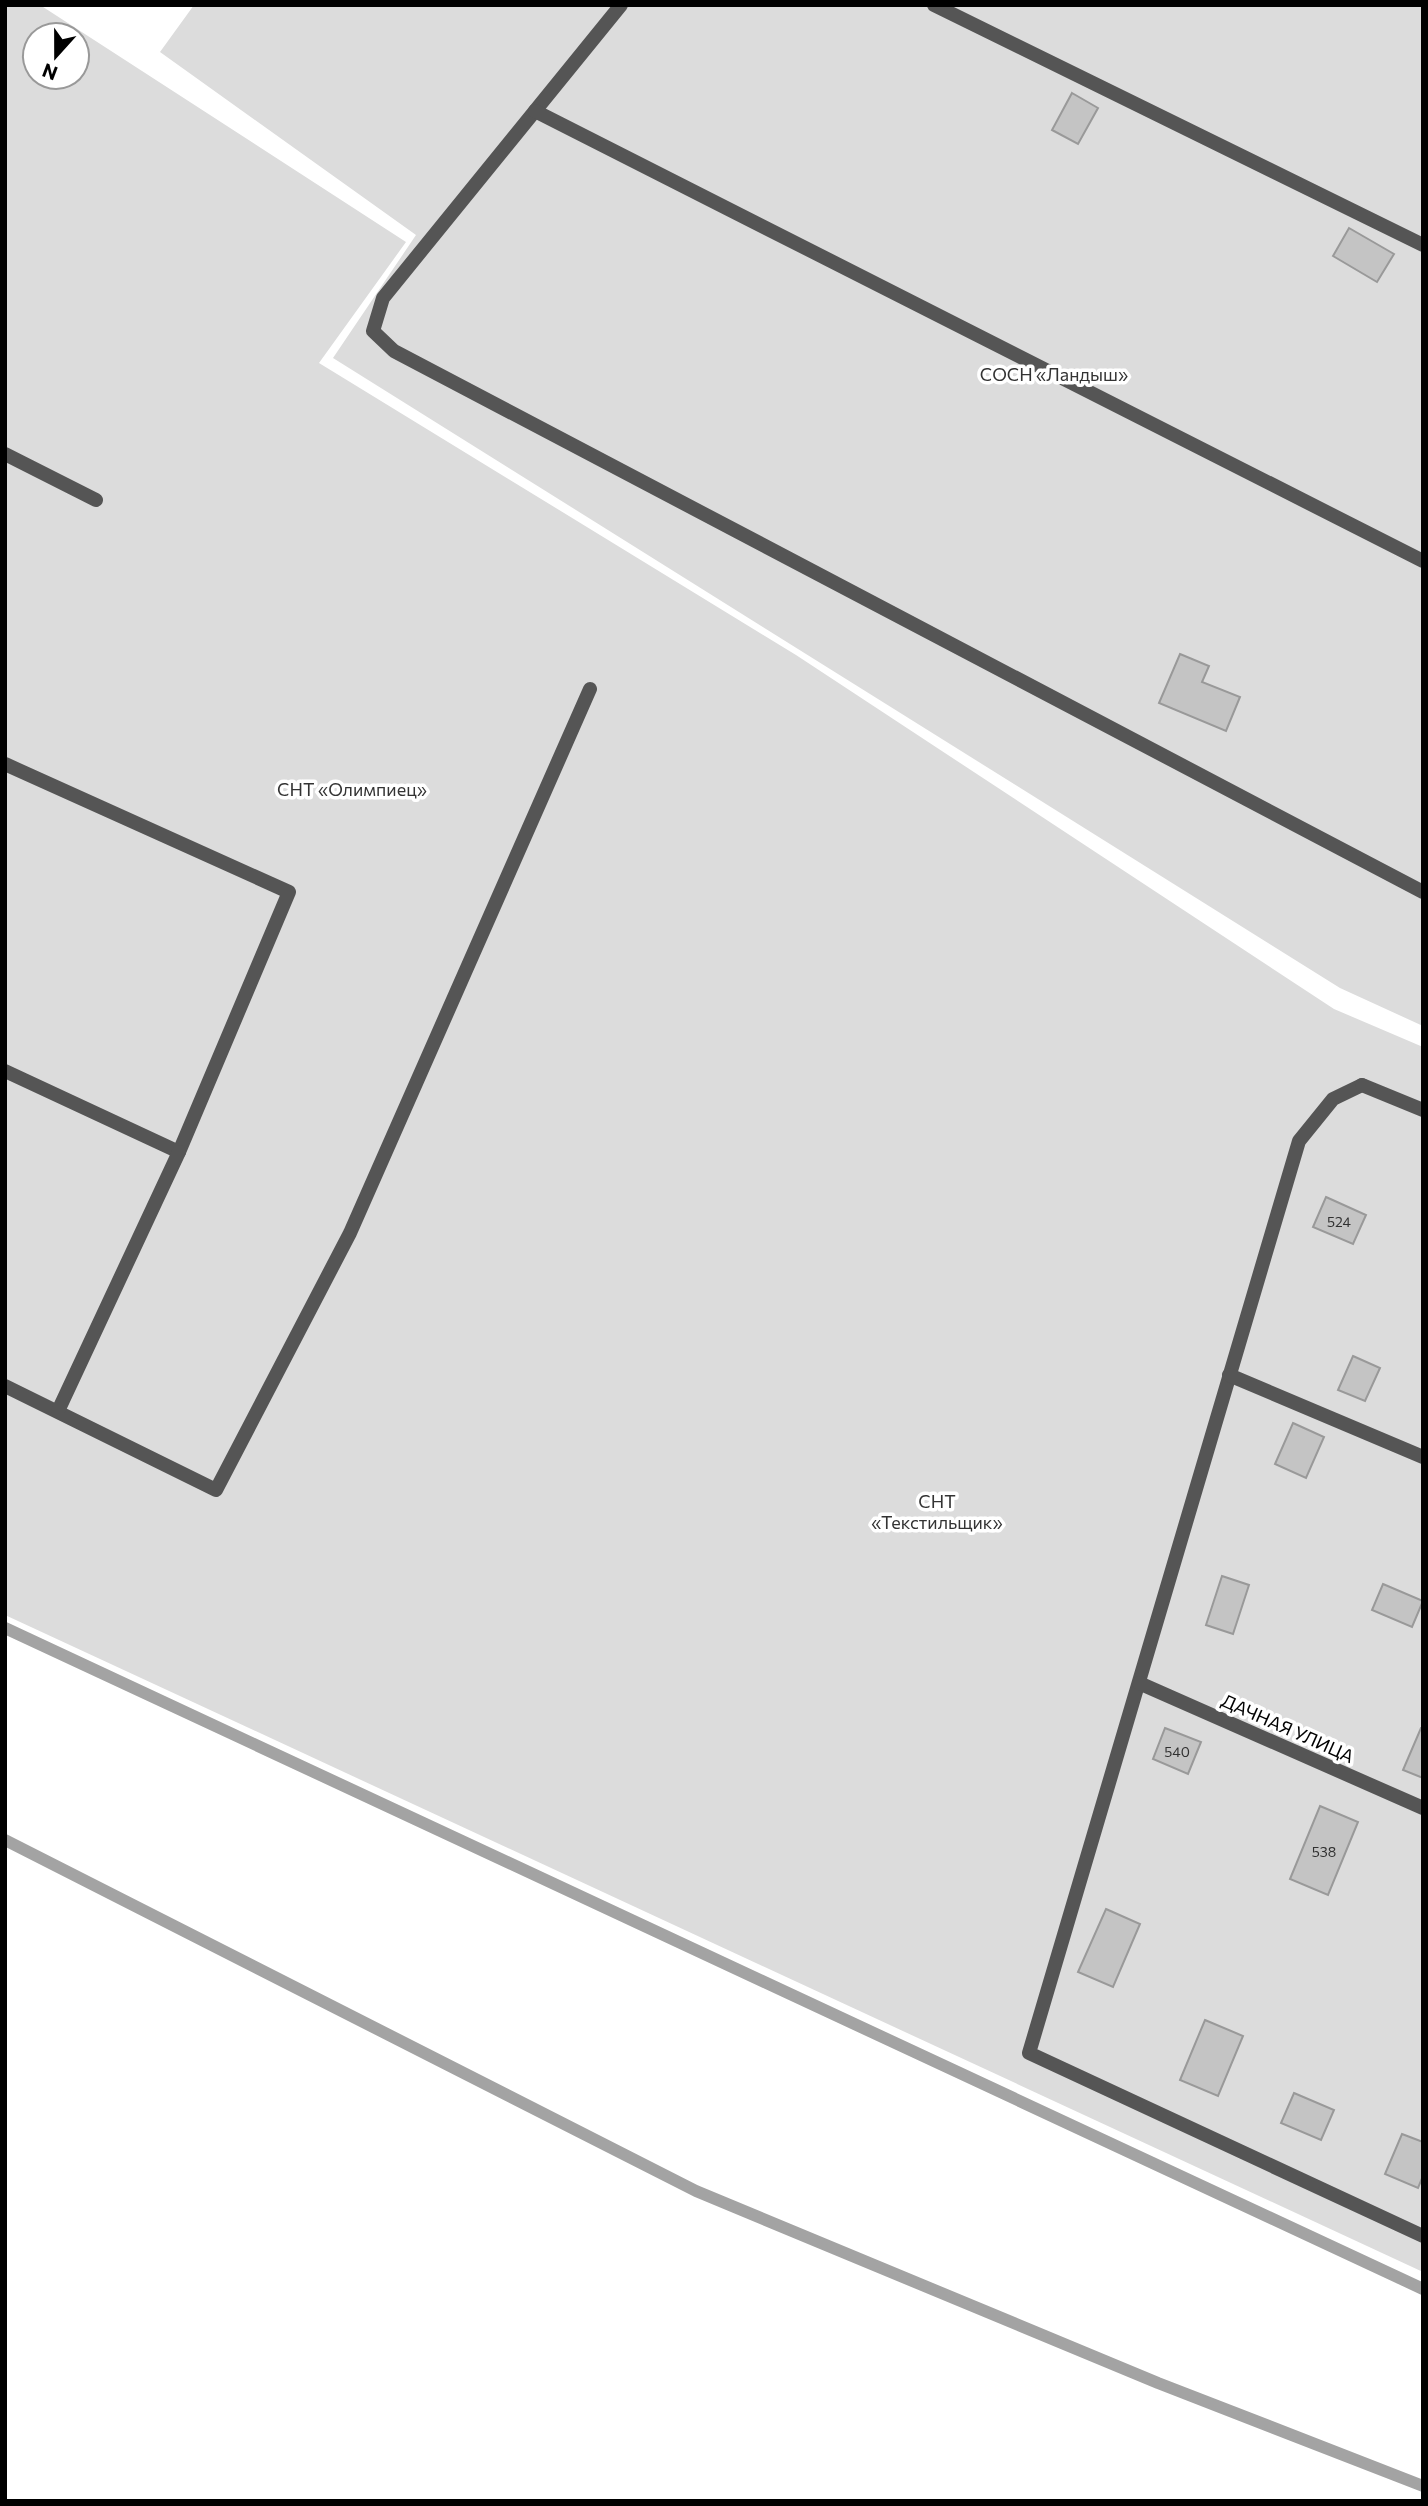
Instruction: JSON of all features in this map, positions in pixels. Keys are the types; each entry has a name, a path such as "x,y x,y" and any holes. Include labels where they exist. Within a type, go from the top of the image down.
{"street":[{"path":"621,5 383,298 373,331 394,351 1423,892"},
{"path":"934,5 1423,245"},
{"path":"535,111 1423,561"},
{"path":"5,454 96,500"},
{"path":"5,1386 216,1490 349,1233 590,689"},
{"path":"5,764 289,892 179,1152 58,1410"},
{"path":"5,1071 179,1152"},
{"path":"1423,1110 1362,1085 1333,1100 1298,1141 1029,2053 1423,2236"},
{"path":"1229,1375 1423,1457"},
{"name":"ДАЧНАЯ УЛИЦА","path":"1139,1682 1423,1808"}],"green space":[{"path":"5,5 40,5 65,21 21,21 21,91 91,91 91,38 406,242 319,363 796,655 1334,1009 1423,1047 1423,2272 5,1615"},
{"name":"СОСН «Ландыш»","path":"194,5 1423,5 1423,1026 1340,988 333,358 416,235 160,52"}],"building":[{"path":"1072,93 1098,108 1078,144 1052,130"},
{"path":"1349,228 1394,254 1377,282 1333,256"},
{"path":"1180,654 1209,666 1202,682 1240,697 1226,731 1159,703"},
{"path":"1326,1197 1366,1215 1353,1244 1313,1227"},
{"path":"1353,1356 1380,1368 1365,1401 1338,1390"},
{"path":"1293,1423 1324,1437 1306,1478 1275,1464"},
{"path":"1222,1576 1249,1585 1233,1634 1206,1625"},
{"path":"1383,1584 1423,1601 1412,1627 1372,1610"},
{"path":"1165,1728 1201,1742 1188,1774 1153,1759"},
{"path":"1423,1728 1423,1778 1403,1770"},
{"path":"1320,1806 1358,1822 1328,1895 1290,1879"},
{"path":"1106,1909 1140,1924 1113,1987 1078,1972"},
{"path":"1205,2020 1243,2036 1218,2096 1180,2080"},
{"path":"1294,2093 1334,2110 1321,2140 1281,2123"},
{"path":"1402,2134 1423,2142 1423,2176 1418,2188 1385,2174"}],"waterway":[{"path":"5,1628 1423,2289"},
{"path":"5,1840 696,2191 1158,2383 1423,2486"}],"park label":[{"name":"СНТ «Олимпиец»","path":"352,789"},
{"name":"СНТ «Текстильщик»","path":"937,1511"}]}
